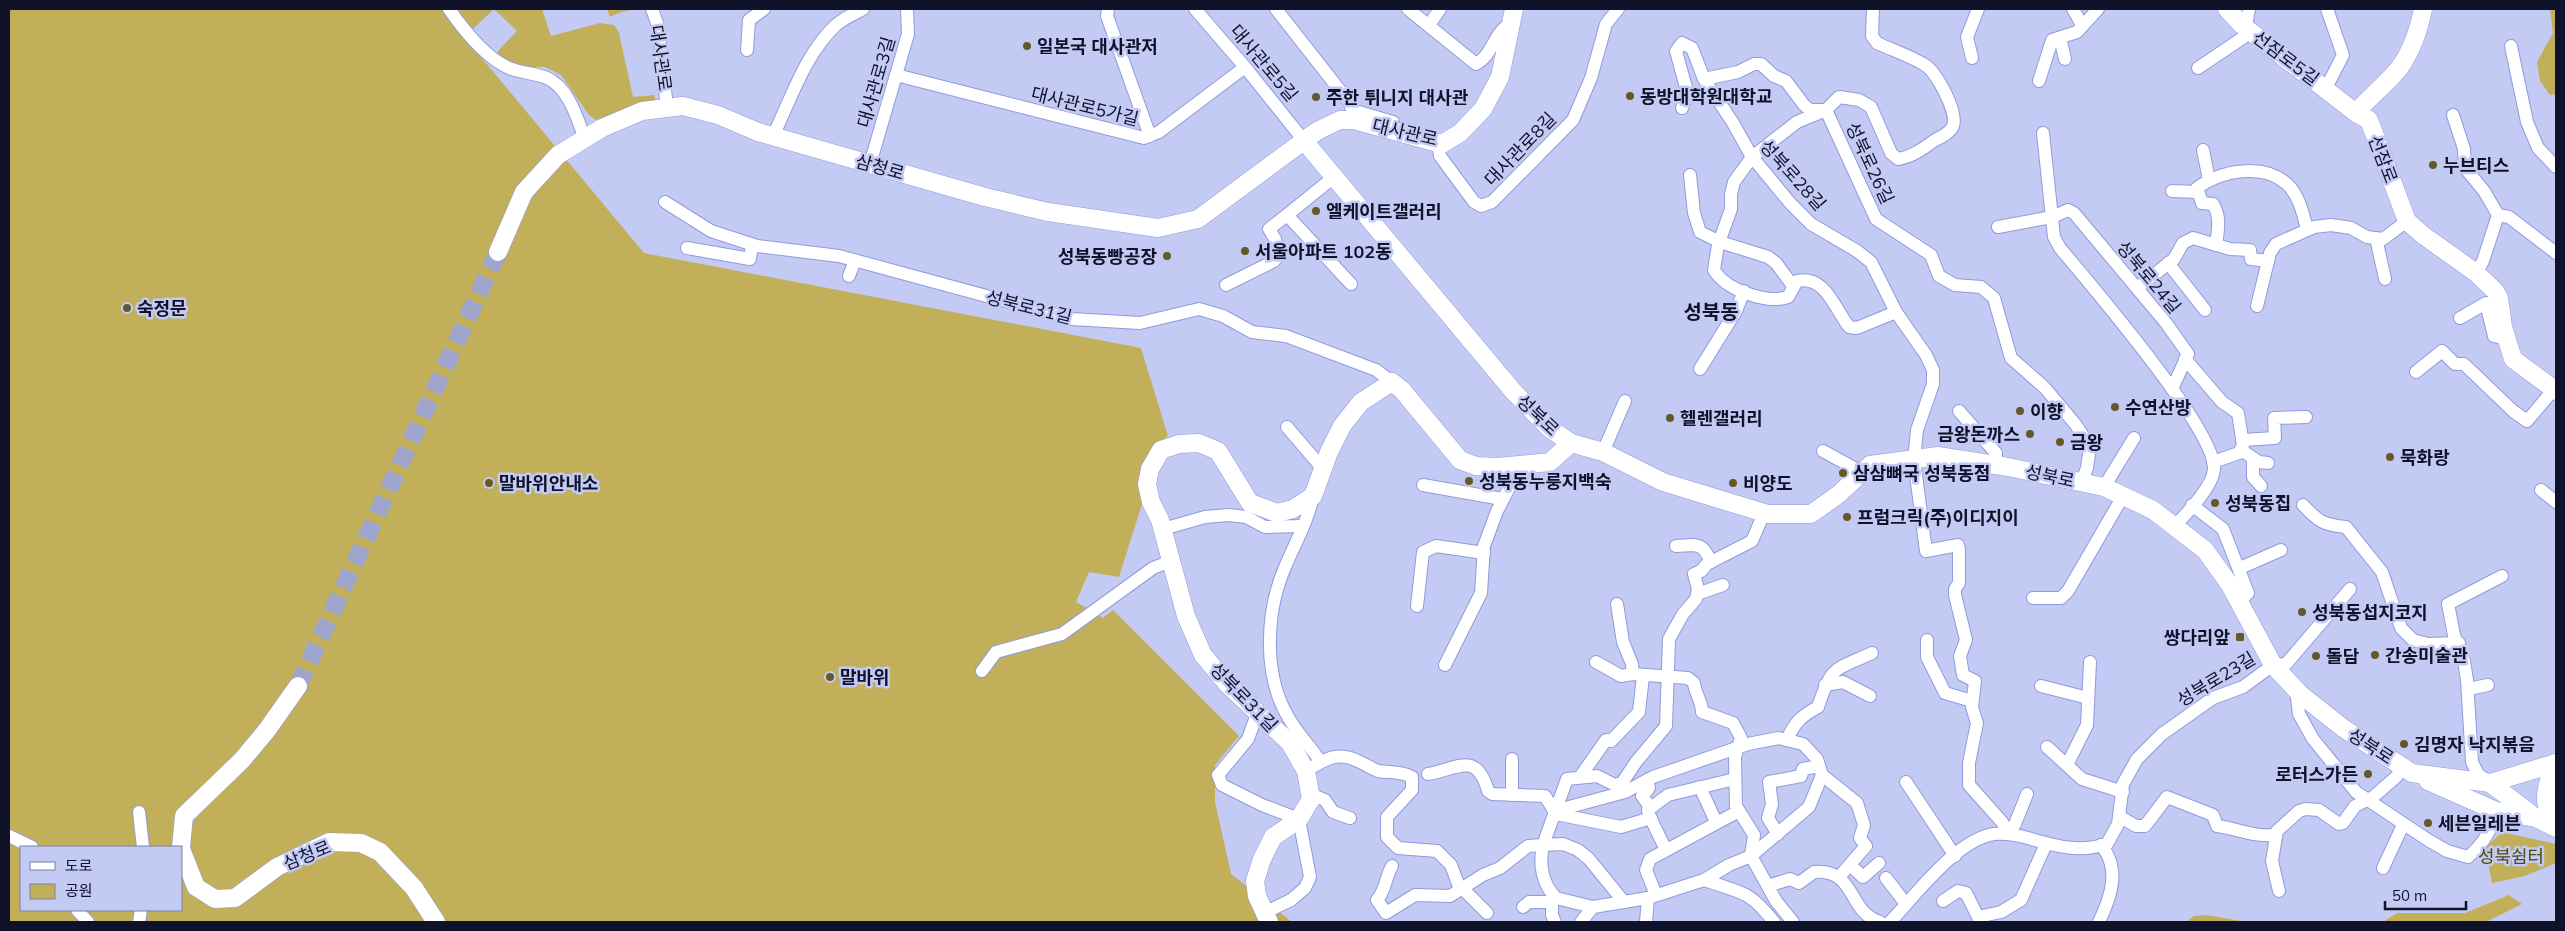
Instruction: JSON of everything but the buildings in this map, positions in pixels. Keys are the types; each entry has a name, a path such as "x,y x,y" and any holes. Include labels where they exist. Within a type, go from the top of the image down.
{"street":[{"path":"449,9 465,32 508,67 547,78 559,88 574,109 585,139"},
{"name":"대사관로","path":"652,9 658,26 667,108"},
{"path":"747,50 748,20 764,9"},
{"path":"773,136 809,60 821,41 838,24 863,9"},
{"name":"대사관로3길","path":"870,164 908,34 907,9"},
{"path":"1108,9 1107,16 1150,136"},
{"name":"대사관로5길","path":"1195,9 1245,67 1304,142"},
{"path":"1276,9 1349,102 1353,115 1396,123"},
{"path":"1408,9 1476,64 1484,60 1512,16"},
{"path":"1429,25 1440,9"},
{"name":"대사관로8길","path":"1438,143 1440,156 1474,202 1482,206 1492,202 1573,120 1590,78 1606,24 1618,9"},
{"path":"1972,58 1967,37 1978,9"},
{"path":"2073,9 2082,25"},
{"path":"2039,81 2052,40 2077,32 2098,9"},
{"name":"선잠로5길","path":"2227,9 2246,28 2356,113"},
{"name":"선잠로5길","path":"2198,68 2244,37 2249,9"},
{"name":"선잠로5길","path":"2326,88 2343,55 2327,9"},
{"path":"2356,113 2370,95 2399,68 2419,30 2423,9"},
{"path":"1873,10 1872,36 1876,43 1926,66 1933,72 1948,100 1954,118 1953,126 1948,132 1924,148 1906,158 1898,159 1891,153 1876,115 1865,102 1852,98 1839,98 1826,110 1797,122 1752,157 1734,182 1731,194 1732,209 1720,242 1714,270 1719,278 1744,291 1778,300 1788,297 1796,281 1807,279 1819,283 1850,327 1857,328 1896,312"},
{"name":"대사관로","path":"1304,142 1317,131 1353,115 1442,144 1460,133 1483,109 1500,77 1512,16"},
{"path":"2060,38 2065,59"},
{"name":"성북로28길","path":"1682,108 1688,95 1676,57 1678,46 1682,43 1688,44 1692,48 1704,79 1752,157 1790,204 1811,224 1857,251 1871,262 1896,312 1926,355 1933,370 1934,384 1917,430 1914,460 1926,551 1958,545 1959,583 1954,590 1966,640 1960,656 1963,675 1975,681 1972,702"},
{"path":"2510,46 2527,122 2538,148 2556,167"},
{"name":"성북로26길","path":"1704,79 1738,72 1754,64 1762,64 1774,76 1786,81 1810,110 1826,110 1876,219 1931,255 1939,276 1955,285 1980,287 1994,298 2011,358 2045,388 2076,425 2090,447 2087,468 2081,483"},
{"name":"대사관로5가길","path":"896,75 1135,138 1144,138 1159,132 1245,67"},
{"name":"삼청로","path":"498,252 524,192 558,155 602,128 642,111 683,106 718,114 773,136 985,198 1048,212 1158,228 1198,219 1259,172 1304,142"},
{"name":"선잠로","path":"2356,113 2369,120 2408,221 2423,235 2476,273 2499,298 2513,359 2555,390 2527,421 2513,411 2464,364 2455,364 2442,351 2416,372"},
{"path":"2453,115 2464,149 2465,168 2484,191 2498,215 2483,261 2476,273"},
{"path":"2043,133 2054,237 2060,248 2172,389 2196,423 2212,454 2214,470 2209,483 2173,528"},
{"name":"성북로","path":"1304,142 1513,392 1549,428 1571,443 1602,452 1664,482 1764,513 1811,514 1840,494 1870,465 1938,456 1996,465 2104,487 2153,510 2173,528 2205,550 2230,586 2273,665 2296,690 2343,728 2407,770 2490,783 2556,763"},
{"path":"2204,150 2209,180"},
{"path":"2216,245 2219,223 2217,212 2213,204 2202,203 2197,188 2209,180 2233,171 2272,176 2287,184 2298,200 2307,230"},
{"path":"1690,175 1694,212 1700,232 1720,242 1768,257 1776,263 1793,286"},
{"path":"1226,285 1274,261 1278,256 1278,251 1269,228 1334,177"},
{"path":"2172,191 2198,192"},
{"name":"성북로31길","path":"665,202 711,230 752,245 839,256 1071,319 1140,324 1200,309 1223,316 1252,332 1286,336 1376,370 1402,390 1460,460 1476,466 1550,462 1571,443"},
{"name":"성북로24길","path":"1998,227 2052,217 2068,210 2074,212 2137,288 2188,354 2185,359"},
{"path":"1287,215 1351,284"},
{"path":"2498,215 2509,217 2556,253"},
{"path":"2257,306 2268,261 2276,244 2307,230 2331,225 2351,228 2367,237 2383,239 2408,221"},
{"path":"2137,288 2174,259 2183,243 2193,238 2230,249 2250,250 2251,259 2268,261"},
{"path":"2376,238 2385,279"},
{"path":"686,248 750,259 752,245"},
{"path":"849,276 854,260"},
{"path":"2168,264 2205,310"},
{"path":"1700,369 1736,310 1744,291"},
{"name":"선잠로","path":"2460,318 2486,303 2494,336 2507,339"},
{"path":"2172,389 2185,359 2222,402 2238,413 2241,445 2239,453 2213,462"},
{"name":"성북로31길","path":"1310,794 1313,766 1287,715 1272,677 1271,645 1278,590 1285,566 1296,546 1310,512 1313,496 1329,452 1347,420 1361,402 1392,382"},
{"path":"1602,452 1625,401"},
{"path":"1959,411 1996,453 1996,465"},
{"path":"2241,445 2275,438 2274,418 2306,417"},
{"path":"1288,427 1323,469"},
{"path":"2104,487 2134,438"},
{"name":"성북로31길","path":"1313,496 1293,509 1277,513 1250,503 1218,451 1199,443 1179,444 1161,450 1150,469 1147,484 1151,502 1163,529 1186,616 1203,655 1228,685 1313,766"},
{"path":"2241,445 2253,458 2259,462 2268,463"},
{"path":"1823,451 1854,468 1860,474"},
{"path":"2253,458 2253,477 2261,486"},
{"path":"1446,665 1482,593 1484,546 1502,499 1521,465"},
{"path":"1423,485 1502,499"},
{"path":"2541,490 2556,502"},
{"path":"2033,598 2061,598 2068,591 2123,496"},
{"path":"2192,505 2224,529 2248,593 2239,603"},
{"path":"2303,505 2317,520 2328,525 2346,526 2382,572 2401,628 2413,640 2428,644 2459,643"},
{"path":"1555,922 1552,916 1554,900 1543,874 1541,856 1543,845 1556,814 1567,779 1597,776 1615,785 1622,783 1636,762 1666,726 1666,678 1669,639 1696,594 1698,588 1694,574 1711,562 1752,541 1764,513"},
{"path":"1163,529 1205,517 1229,515 1246,517 1265,527 1303,526"},
{"path":"1676,546 1699,545 1706,549 1711,562"},
{"path":"1417,606 1423,552 1436,546 1484,553"},
{"path":"2240,568 2281,550"},
{"path":"982,671 996,652 1062,634 1153,568 1171,561"},
{"path":"2502,576 2448,604 2454,635 2459,643 2464,661 2468,689 2472,762 2478,774 2536,818 2556,828"},
{"path":"1696,594 1723,585"},
{"path":"2273,665 2286,664 2350,589"},
{"path":"1580,777 1606,740 1611,741 1639,712 1638,675 1623,642 1617,604"},
{"path":"1927,640 1927,656 1945,693 1972,702 1977,723 1968,763 1969,785 2002,822 2009,834"},
{"path":"1787,740 1793,725 1800,717 1818,707 1833,671 1872,652"},
{"path":"1596,662 1621,676 1638,675 1688,678 1694,683 1695,692 1702,702 1702,712 1733,723 1741,738 1738,748 1735,779 1736,806 1754,834 1751,856 1776,901 1794,922"},
{"path":"2067,766 2087,725 2090,662"},
{"name":"성북로23길","path":"2101,846 2107,844 2118,824 2123,784 2136,759 2162,734 2213,698 2243,687 2273,665"},
{"path":"1826,685 1843,682 1870,696"},
{"path":"2468,689 2488,685"},
{"name":"삼청로","path":"181,846 184,816 242,760 268,730 298,686"},
{"path":"2041,686 2088,698"},
{"path":"2296,690 2299,714 2313,739 2343,778 2366,799 2403,825 2447,851 2468,857 2482,844 2491,830 2496,811"},
{"path":"1257,714 1248,739 1218,775 1222,785 1262,805 1299,818"},
{"path":"1523,907 1529,902 1554,900 1592,907 1652,896 1704,880 1729,865 1751,856 1809,807 1820,770 1817,759 1803,744 1779,738 1738,748 1647,780 1625,792 1569,807 1556,814"},
{"path":"2046,747 2082,779 2123,792"},
{"path":"1313,766 1339,755 1350,756 1377,770 1403,772 1412,777 1412,790 1387,817 1388,837 1398,848 1437,850 1452,865 1458,884 1487,913"},
{"path":"1512,759 1512,795"},
{"path":"2556,763 2546,789 2546,810 2556,828"},
{"path":"1428,774 1462,764 1475,767 1483,774 1488,791 1512,795 1545,796 1556,814 1621,827 1650,814 1668,795 1735,779"},
{"path":"1778,834 1768,818 1772,804 1769,782 1801,776 1803,769 1820,770 1857,803 1864,825 1860,838 1866,846 1839,877"},
{"path":"2279,891 2272,861 2276,835 2285,822 2299,811 2306,809 2319,810 2339,824 2343,823 2355,806 2373,797 2407,770 2455,794 2496,811 2536,818"},
{"path":"1647,780 1649,788 1642,796 1648,804 1650,814 1666,850"},
{"path":"1906,782 1955,856"},
{"path":"1700,787 1716,822"},
{"path":"1299,818 1310,877 1305,888 1266,917 1257,896 1255,881 1262,859 1273,837 1299,818 1311,799 1310,794 1325,800 1333,812 1350,818"},
{"path":"2009,834 2027,794"},
{"path":"2120,817 2136,826 2145,826 2167,797 2213,815 2217,826 2235,828 2256,836 2276,835"},
{"path":"1646,922 1652,896 1646,870 1650,859 1739,811"},
{"path":"139,812 143,846"},
{"path":"2383,868 2403,825"},
{"path":"1890,922 1919,887 1968,846 1992,834 2009,834 2057,848 2092,848 2101,846 2107,853 2114,873 2109,902 2099,922"},
{"path":"9,836 30,846"},
{"name":"삼청로","path":"182,851 196,887 215,899 235,898 277,866 329,842 362,843 380,852 408,882 436,922"},
{"path":"1392,866 1386,875 1384,892 1377,900 1386,913 1414,896 1450,896 1483,875 1500,868 1528,846 1563,844 1578,850 1588,859 1624,902"},
{"path":"1943,901 1958,891 1966,893 1978,917 2001,912 2021,900 2046,844"},
{"path":"1850,865 1863,877 1879,863"},
{"path":"1768,886 1790,879 1799,883 1814,872 1824,872 1845,881 1858,904 1873,920 1880,922"},
{"path":"1886,878 1906,904"},
{"path":"1704,880 1748,894 1756,899 1774,922"},
{"path":"1581,922 1592,907"},
{"path":"78,911 88,922"}],"green space":[{"path":"9,9 441,9 644,253 1141,348 1168,436 1151,450 1142,472 1143,501 1119,577 1089,572 1076,602 1103,618 1113,610 1239,736 1215,765 1215,802 1231,874 1292,922 9,922"},
{"path":"455,9 494,9 473,29"},
{"path":"494,9 542,9 551,36 600,23 614,25 619,33 633,97 654,95 656,101 596,120 589,115 561,75 545,67 523,67 499,58 498,51 517,31"},
{"path":"607,9 634,9 610,17"},
{"path":"2550,9 2556,9 2556,94 2550,95 2540,81 2537,62 2553,33"},
{"name":"성북쉼터","path":"2502,832 2556,844 2556,863 2525,876 2492,883 2485,848"},
{"path":"2509,895 2522,904 2486,922 2383,922 2397,913 2465,913"},
{"path":"2206,915 2247,922 2186,922 2194,916"}],"tunnel":[{"path":"298,686 498,252"}],"place":[{"name":"일본국 대사관저","path":"1027,46"},
{"name":"동방대학원대학교","path":"1630,96"},
{"name":"주한 튀니지 대사관","path":"1316,97"},
{"name":"누브티스","path":"2433,165"},
{"name":"엘케이트갤러리","path":"1316,211"},
{"name":"서울아파트 102동","path":"1245,251"},
{"name":"성북동빵공장","path":"1167,256"},
{"name":"숙정문","path":"127,308"},
{"name":"수연산방","path":"2115,407"},
{"name":"이향","path":"2020,411"},
{"name":"헬렌갤러리","path":"1670,418"},
{"name":"금왕돈까스","path":"2030,434"},
{"name":"금왕","path":"2060,442"},
{"name":"묵화랑","path":"2390,457"},
{"name":"삼삼뼈국 성북동점","path":"1843,473"},
{"name":"성북동누룽지백숙","path":"1469,481"},
{"name":"말바위안내소","path":"489,483"},
{"name":"비양도","path":"1733,483"},
{"name":"성북동집","path":"2215,503"},
{"name":"프럼크릭(주)이디지이","path":"1847,517"},
{"name":"성북동섭지코지","path":"2302,612"},
{"name":"쌍다리앞","path":"2240,637"},
{"name":"간송미술관","path":"2375,655"},
{"name":"돌담","path":"2316,656"},
{"name":"말바위","path":"830,677"},
{"name":"김명자 낙지볶음","path":"2404,744"},
{"name":"로터스가든","path":"2368,774"},
{"name":"세븐일레븐","path":"2428,823"}],"district":[{"name":"성북동","path":"1711,311"}]}
